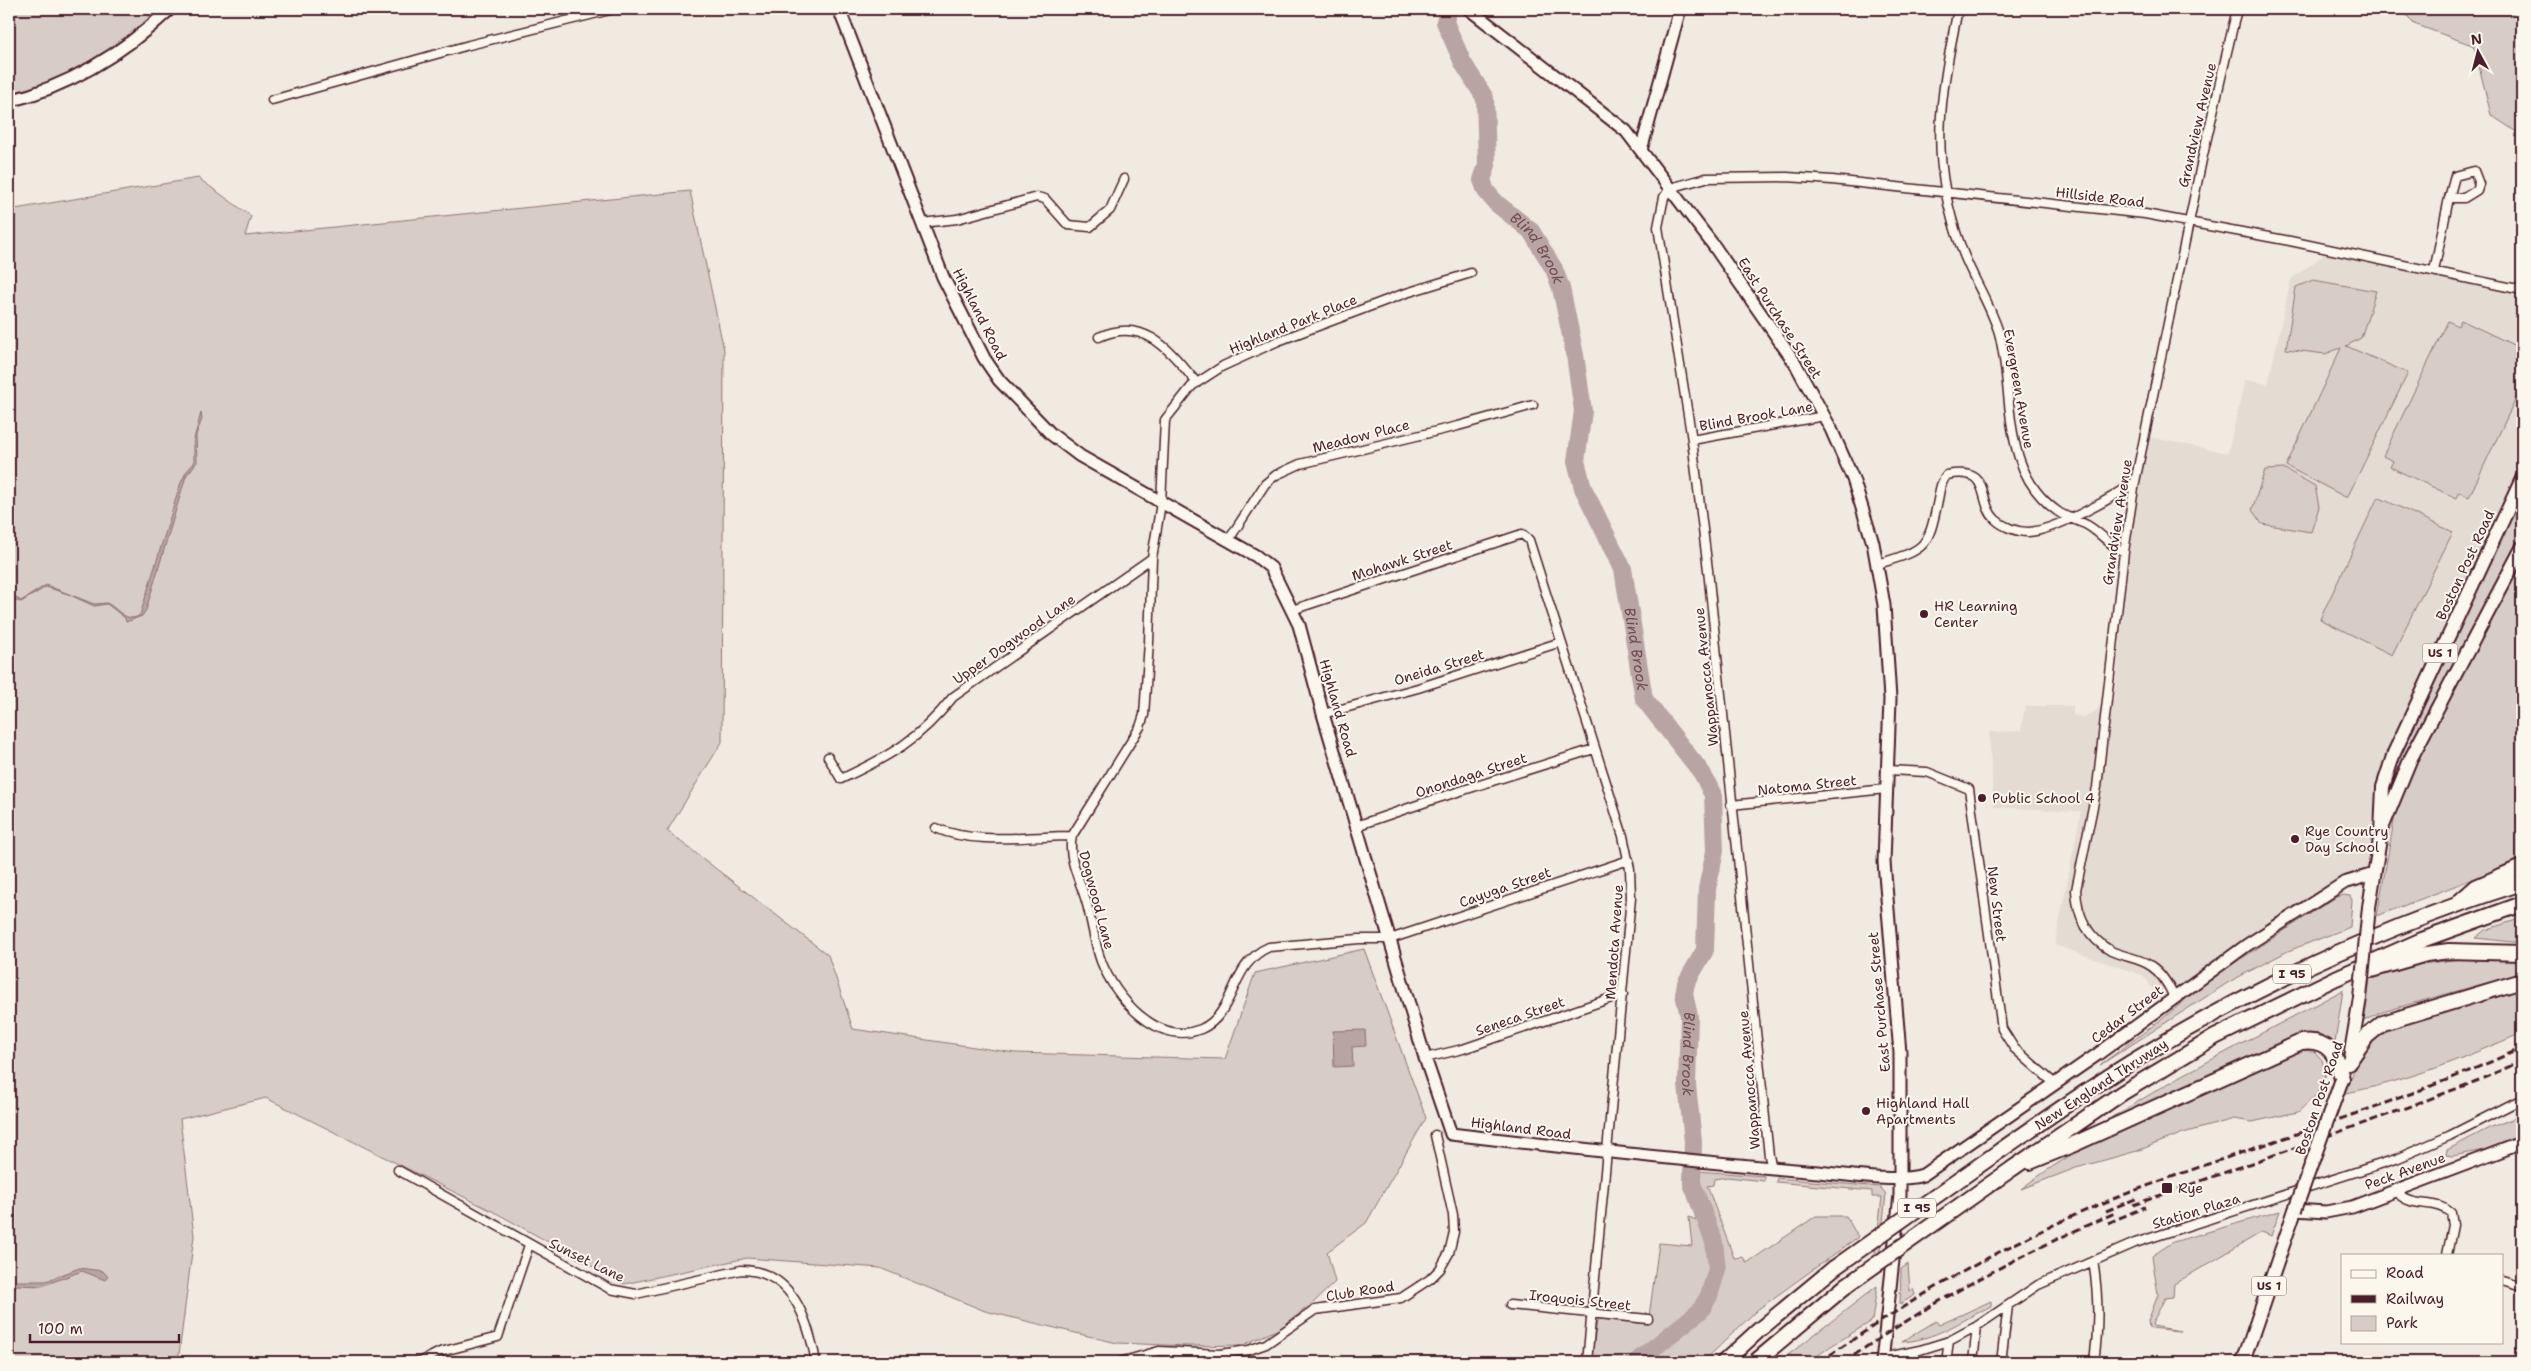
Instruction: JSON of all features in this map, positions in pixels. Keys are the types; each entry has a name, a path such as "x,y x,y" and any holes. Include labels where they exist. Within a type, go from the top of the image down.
{"highway":[{"path":"2452,907 2476,887 2522,866"},
{"name":"New England Thruway","path":"1724,1362 1759,1330 1834,1268 2001,1150 2132,1062 2232,1004 2330,956 2452,907 2522,883"},
{"name":"New England Thruway","path":"1755,1362 1847,1285 2122,1093 2176,1060 2215,1038 2336,978 2437,934 2522,904"},
{"path":"2336,978 2437,952 2471,950 2522,953"},
{"path":"2348,1063 2367,1036 2383,1023 2522,981"},
{"path":"2013,1168 2072,1145 2301,1042 2315,1041 2331,1050 2338,1060 2342,1079"}],"main road":[{"name":"Boston Post Road","path":"2243,1362 2348,1063 2356,1029 2369,907 2381,833 2383,788 2396,747 2522,479"},
{"name":"Boston Post Road","path":"2381,833 2412,758 2522,548"}],"street":[{"path":"9,101 61,85 95,67 130,43 170,9"},
{"path":"272,100 469,46 614,9"},
{"name":"Highland Road","path":"839,9 943,277 984,358 999,380 1051,434 1080,456 1228,541 1271,568 1299,625 1323,714 1425,1058 1451,1134 1608,1153 1900,1178"},
{"path":"1469,9 1626,131 1641,150"},
{"path":"1641,150 1680,9"},
{"name":"Evergreen Avenue","path":"1958,9 1940,105 1940,153 1946,192 1964,256 1980,285 1999,333 2005,367 2009,410 2018,459 2038,495 2058,512 2088,526 2111,546 2124,552"},
{"name":"Grandview Avenue","path":"2174,997 2161,975 2151,966 2111,950 2085,928 2076,906 2078,874 2097,785 2124,552 2135,482 2188,222 2237,9"},
{"name":"East Purchase Street","path":"1641,150 1762,313 1795,363 1824,416 1852,479 1878,564 1884,605 1890,699 1884,837 1884,884 1900,1053 1900,1178 1882,1360"},
{"name":"Hillside Road","path":"1670,188 1706,178 1787,177 2145,214 2434,270 2522,290"},
{"path":"922,223 957,219 1037,197 1045,199 1068,225 1090,227 1110,210 1124,179"},
{"name":"Wappanocca Avenue","path":"1670,188 1664,197 1658,227 1692,440 1708,570 1731,805 1769,1156 1772,1168"},
{"path":"2434,270 2449,198"},
{"name":"Highland Park Place","path":"1161,503 1165,420 1197,383 1223,366 1278,341 1403,294 1471,273"},
{"path":"1099,337 1114,331 1132,331 1152,336 1174,356 1197,383"},
{"name":"Meadow Place","path":"1228,541 1265,484 1276,475 1300,464 1458,426 1534,405"},
{"name":"Blind Brook Lane","path":"1692,440 1824,416"},
{"path":"1878,564 1904,556 1927,541 1931,533 1941,482 1947,475 1968,474 1979,481 1994,518 2008,528 2028,532 2070,518 2104,503 2135,482"},
{"name":"Dogwood Lane","path":"1161,503 1152,558 1144,716 1140,727 1117,765 1093,799 1072,836 1070,854 1086,903 1101,961 1115,988 1129,1004 1149,1021 1164,1030 1182,1033 1194,1032 1210,1022 1228,1001 1245,964 1258,951 1269,946 1390,939"},
{"name":"Mendota Avenue","path":"1519,535 1522,534 1529,540 1629,860 1631,898 1623,994 1594,1312 1587,1362"},
{"name":"Mohawk Street","path":"1292,610 1519,535"},
{"name":"Upper Dogwood Lane","path":"828,757 841,779 878,762 906,745 940,713 953,697 1152,558"},
{"name":"Oneida Street","path":"1323,714 1418,688 1561,642"},
{"name":"Onondaga Street","path":"1356,826 1594,749"},
{"name":"New Street","path":"1888,770 1927,772 1969,789 2002,1029 2014,1048 2055,1084"},
{"name":"Natoma Street","path":"1731,805 1886,789"},
{"path":"936,828 952,835 972,837 1072,836"},
{"name":"Cayuga Street","path":"1390,939 1629,860"},
{"name":"Cedar Street","path":"1900,1178 1913,1178 1933,1170 2225,960 2305,906 2344,883 2374,874"},
{"name":"Seneca Street","path":"1425,1058 1463,1049 1623,994"},
{"name":"Station Plaza","path":"1882,1360 1948,1341 1977,1326 2044,1282 2093,1261 2149,1239 2180,1231 2396,1159 2448,1136 2522,1099"},
{"name":"Club Road","path":"1120,1362 1159,1351 1220,1354 1249,1350 1266,1344 1315,1310 1401,1298 1430,1279 1440,1269 1454,1232 1453,1215 1435,1135"},
{"name":"Peck Avenue","path":"2295,1210 2326,1212 2338,1210 2395,1191 2522,1143"},
{"name":"Sunset Lane","path":"398,1170 610,1289 628,1294 741,1270 756,1270 768,1274 778,1281 796,1300 811,1337 816,1362"},
{"path":"2395,1191 2408,1201 2439,1206 2451,1213 2453,1225 2447,1254"},
{"path":"420,1362 440,1352 498,1338 529,1245"},
{"path":"2093,1261 2097,1287 2098,1316 2094,1362"},
{"path":"2504,1281 2522,1286"},
{"name":"Iroquois Street","path":"1510,1305 1594,1312 1648,1319"},
{"path":"2001,1362 2008,1306"},
{"path":"1973,1362 1977,1326"},
{"path":"1946,1362 1948,1341"}],"shaded area":[{"path":"2329,251 2522,295 2522,469 2391,741 2377,788 2367,869 2313,896 2161,1002 2144,976 2055,945 2081,811 1994,807 1989,732 2021,731 2025,706 2073,706 2073,715 2085,717 2114,700 2135,504 2148,437 2228,453 2245,380 2268,384 2291,279"},
{"path":"201,413 202,419 196,435 197,462 186,476 146,610 142,616 126,622 125,618 107,604 94,606 68,594 46,587 21,602 9,599 10,594 21,601 46,585 94,604 107,603 127,617 131,618 140,615 180,485 186,472 194,463 194,439"},
{"path":"1365,1030 1366,1046 1352,1047 1353,1066 1334,1067 1333,1031"},
{"path":"79,1268 103,1271 108,1277 105,1280 82,1271 42,1286 17,1285 9,1292 9,1285 17,1281 46,1281"}],"green space":[{"path":"9,9 160,9 131,38 60,79 9,94"},
{"path":"2402,9 2513,9 2522,27 2522,147 2518,133 2491,115 2475,50 2472,45 2414,24"},
{"path":"198,178 251,216 245,236 690,191 724,350 722,742 667,831 828,955 853,1029 1015,1053 1225,1059 1255,973 1364,949 1426,1118 1366,1223 1327,1252 1335,1282 1313,1303 1279,1329 1243,1345 1189,1346 1117,1343 985,1311 880,1268 747,1258 624,1284 498,1214 266,1098 180,1119 194,1236 178,1362 9,1362 9,210"},
{"path":"2313,280 2376,291 2361,338 2346,346 2408,373 2347,498 2286,466 2341,348 2325,354 2286,349 2296,287"},
{"path":"2461,320 2522,349 2522,386 2469,497 2459,492 2456,498 2390,467 2393,461 2383,456 2448,321 2458,326"},
{"path":"2285,469 2315,486 2319,507 2311,532 2262,524 2252,510 2265,470"},
{"path":"2522,488 2522,533 2409,746 2389,792 2393,772 2403,746 2509,515 2514,512 2515,502"},
{"path":"2378,497 2453,532 2392,655 2320,619"},
{"path":"2522,554 2522,857 2483,875 2377,916 2395,815 2409,774"},
{"path":"2350,896 2352,900 2350,927 2288,951 2229,982 2100,1065 2162,1019 2213,977 2336,897"},
{"path":"2522,918 2522,943 2475,938 2485,930"},
{"path":"2461,959 2522,961 2522,973 2382,1012 2364,1021 2370,978 2421,964"},
{"path":"2522,987 2522,1033 2413,1076 2345,1093 2366,1041 2374,1033"},
{"path":"2343,990 2335,1043 2332,1046 2298,1036 2113,1119 2112,1117 2181,1076"},
{"path":"2300,1050 2314,1051 2322,1060 2326,1074 2318,1093 2298,1112 2252,1122 2234,1119 2183,1133 2137,1151 2076,1168 2021,1189 2083,1148 2150,1113 2287,1052"},
{"path":"2522,1115 2522,1134 2489,1149 2452,1156 2446,1155 2447,1150 2489,1128"},
{"path":"1684,1170 1764,1176 1764,1181 1727,1177 1714,1179 1713,1185 1707,1186 1734,1258 1743,1257 1747,1263 1816,1216 1846,1216 1858,1237 1757,1310 1703,1362 1591,1362 1597,1321 1600,1319 1648,1324 1659,1243 1692,1246 1689,1217 1696,1220"},
{"path":"1777,1178 1880,1187 1886,1194 1879,1258 1874,1262 1882,1197 1872,1197 1872,1191 1776,1182"},
{"path":"2280,1211 2271,1236 2262,1232 2174,1284 2173,1297 2165,1298 2152,1324 2153,1326 2180,1331 2149,1328 2148,1321 2158,1295 2152,1256 2173,1242"},
{"path":"1908,1264 1910,1291 1913,1289 1915,1295 1900,1304 1901,1269"},
{"path":"1877,1286 1872,1321 1809,1362 1779,1362"},
{"path":"1991,1301 1991,1306 1948,1329 1925,1338 1901,1342 1936,1321 1939,1325"}],"waterway":[{"name":"Blind Brook","path":"1448,9 1445,22 1463,63 1485,98 1487,165 1482,180 1486,191 1496,203 1531,231 1554,269 1561,288 1575,355 1583,411 1576,461 1583,488 1623,569 1644,699 1702,773 1713,795 1715,851 1707,889 1705,950 1686,983 1684,994 1689,1016 1687,1085 1693,1141 1692,1183 1714,1242 1717,1269 1709,1296 1700,1311 1636,1362"}],"railway":[{"path":"1820,1362 1927,1292 2040,1231 2079,1213 2168,1178 2372,1108 2522,1048"},
{"path":"2133,1205 2401,1110 2522,1061"},
{"path":"2106,1211 2138,1198"},
{"path":"2108,1223 2145,1207"},
{"path":"1844,1362 1876,1340 1976,1281 2045,1245 2115,1213"}],"place":[{"name":"HR Learning Center","path":"1924,614"},
{"name":"Public School 4","path":"1982,798"},
{"name":"Rye Country Day School","path":"2295,839"},
{"name":"Highland Hall Apartments","path":"1866,1111"},
{"name":"Rye","path":"2167,1188"}]}
